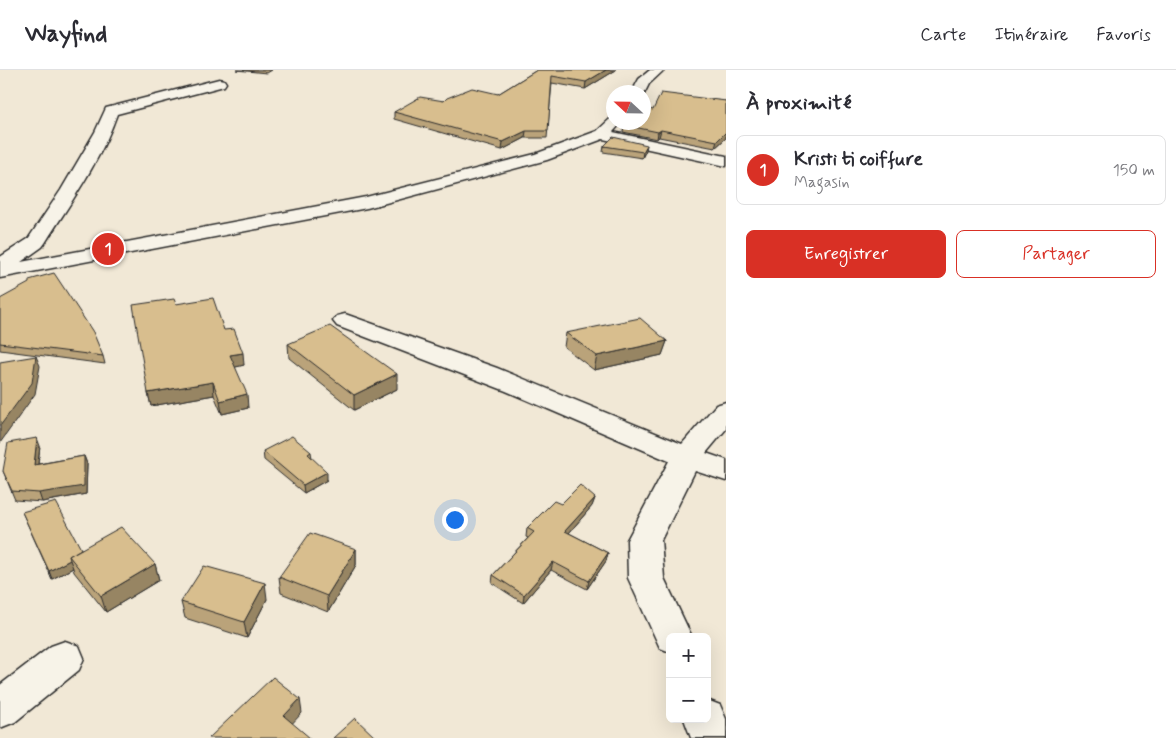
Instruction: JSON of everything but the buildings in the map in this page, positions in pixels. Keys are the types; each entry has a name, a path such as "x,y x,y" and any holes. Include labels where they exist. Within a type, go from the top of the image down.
{"street":[{"path":"642,85 658,70"},
{"path":"0,266 35,243 70,190 103,132 111,111 219,83"},
{"path":"0,272 367,202 541,157 606,129"},
{"path":"615,130 671,148 726,161"},
{"path":"345,321 416,346 686,458 726,471"},
{"path":"672,633 646,578 644,540 686,458 726,411"},
{"path":"0,709 65,658"},
{"path":"706,723 712,738"}],"place":[{"name":"Kristi ti coiffure","path":"108,249"}]}
